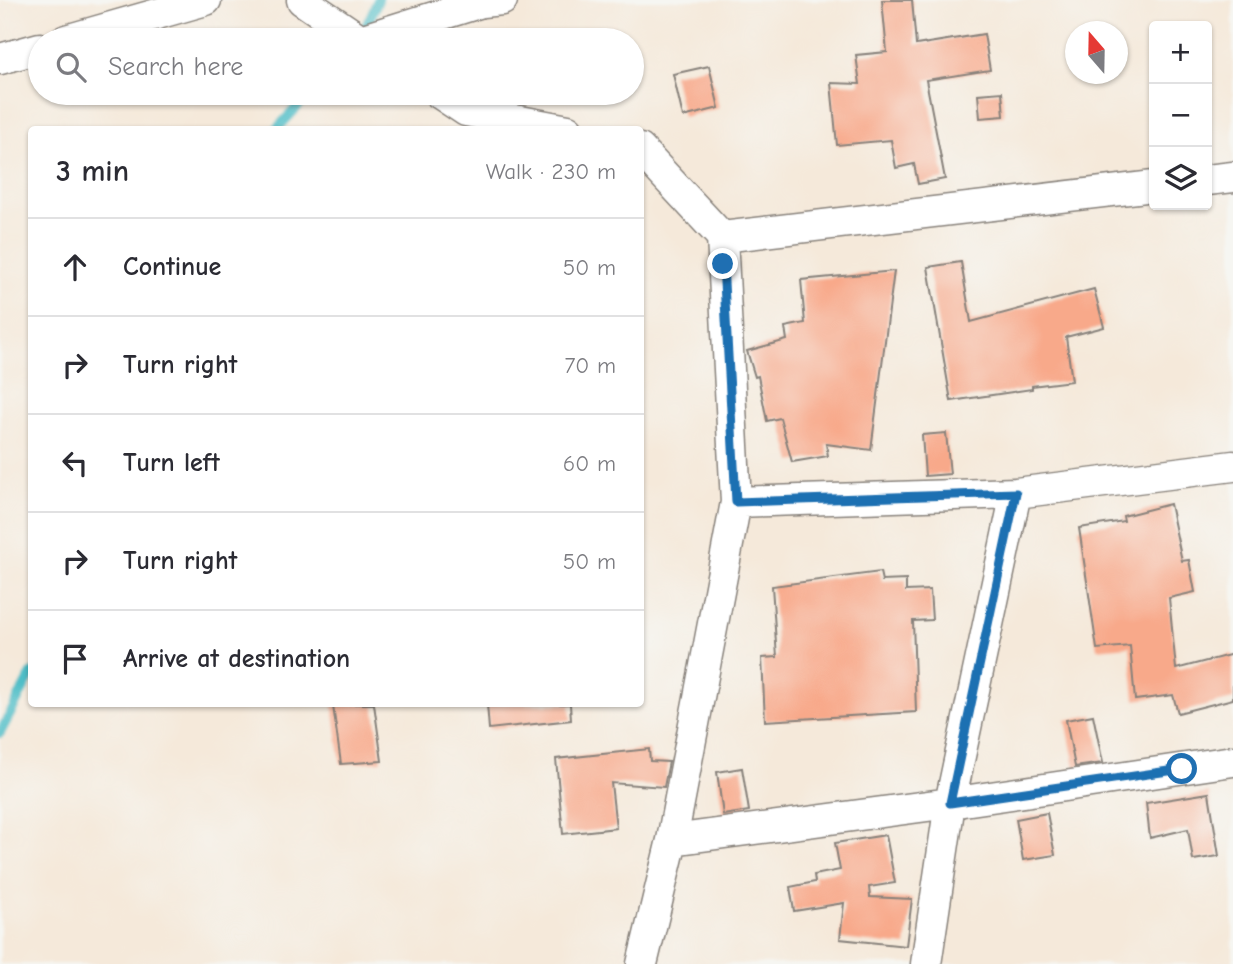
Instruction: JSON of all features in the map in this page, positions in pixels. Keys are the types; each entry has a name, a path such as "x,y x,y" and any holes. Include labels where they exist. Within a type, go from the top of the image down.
{"street":[{"path":"108,28 206,0"},
{"path":"302,0 343,28"},
{"path":"399,28 482,2 502,0"},
{"path":"0,59 28,51"},
{"path":"457,105 466,111 547,126"},
{"path":"642,964 672,840 736,502 722,237 644,153"},
{"path":"1212,179 1233,177"},
{"path":"722,237 1149,187"},
{"path":"736,502 1016,493 1233,466"},
{"path":"926,964 950,803 1016,493"},
{"path":"672,840 950,803 1233,761"}],"building":[{"path":"882,0 912,0 916,45 984,34 990,70 926,80 945,179 918,184 914,164 896,168 891,140 837,145 831,83 860,84 856,55 887,52"},
{"path":"709,66 719,108 683,117 673,74"},
{"path":"1002,92 1004,116 980,118 978,94"},
{"path":"961,262 971,322 1094,289 1104,327 1066,337 1072,381 951,401 928,267"},
{"path":"894,271 871,450 826,444 828,456 792,462 780,418 767,421 758,376 755,377 747,351 787,340 785,327 805,323 801,280"},
{"path":"946,433 950,474 925,476 922,435"},
{"path":"1170,504 1182,561 1189,560 1195,592 1169,598 1176,669 1233,654 1233,699 1178,713 1173,695 1135,700 1130,646 1097,649 1079,528 1124,521 1123,516"},
{"path":"880,572 882,581 906,580 906,591 930,590 932,620 913,621 916,712 765,721 762,658 777,657 772,586"},
{"path":"333,707 374,707 382,761 341,764"},
{"path":"487,707 570,707 571,720 489,729"},
{"path":"1093,715 1103,763 1075,767 1066,720"},
{"path":"649,749 650,761 669,762 664,787 611,783 616,828 563,834 556,759"},
{"path":"742,768 749,811 723,815 717,772"},
{"path":"1209,793 1219,856 1193,860 1188,829 1150,838 1146,803"},
{"path":"1047,813 1055,855 1023,860 1016,819"},
{"path":"886,835 895,883 869,887 870,897 912,899 906,946 840,939 844,903 794,911 790,887 815,882 814,875 840,870 835,843"}],"waterway":[{"path":"365,28 378,0"},
{"path":"280,126 299,105"},
{"path":"0,733 28,680"}],"route":[{"path":"723,264 736,502 1016,493 950,803 1182,769"}]}
